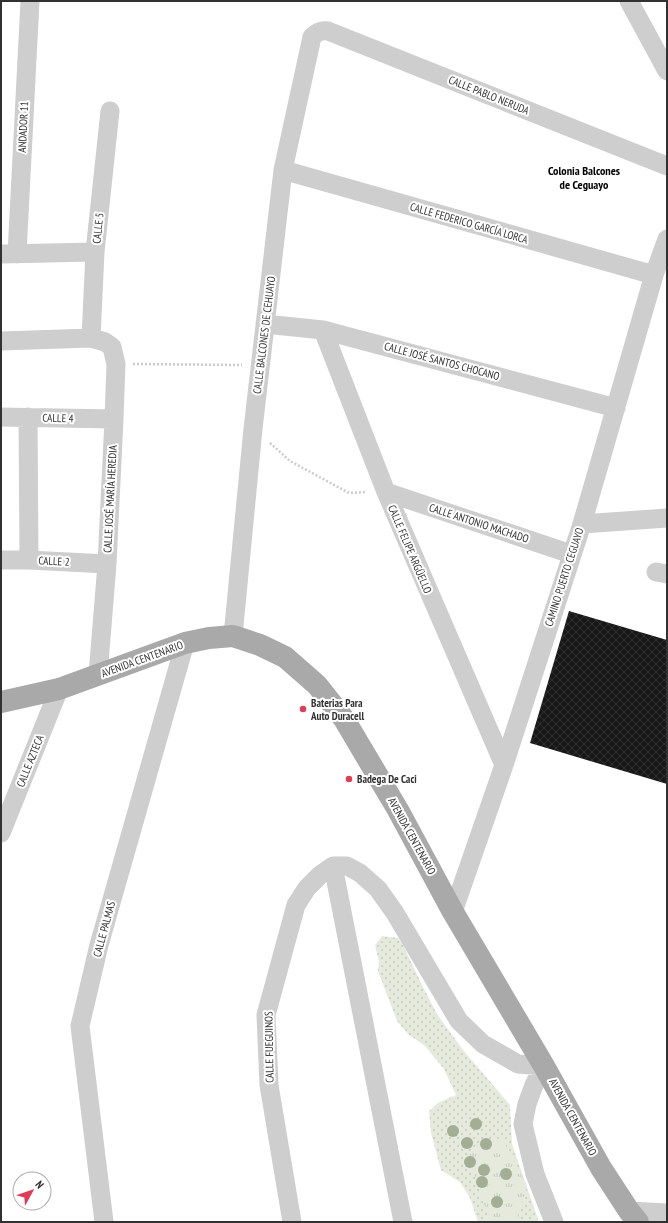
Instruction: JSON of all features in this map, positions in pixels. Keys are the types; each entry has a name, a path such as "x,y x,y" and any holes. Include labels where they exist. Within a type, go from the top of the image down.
{"main road":[{"name":"AVENIDA CENTENARIO","path":"1,702 59,688 98,676 185,643 209,638 233,636 260,645 285,657 316,685 344,719 398,810 453,912 544,1066 601,1168 634,1217"}],"street":[{"name":"ANDADOR 11","path":"9,254 30,1"},
{"path":"629,1 667,71"},
{"name":"CALLE PABLO NERUDA","path":"312,37 317,32 322,30 328,31 667,166"},
{"name":"CALLE BALCONES DE CEHUAYO","path":"233,636 253,428 283,170 312,37"},
{"name":"CALLE 5","path":"9,254 95,252 110,112"},
{"name":"CALLE FEDERICO GARCÍA LORCA","path":"283,170 654,275"},
{"name":"CAMINO PUERTO CEGUAYO","path":"453,912 504,766 571,554 582,524 654,275 667,239"},
{"path":"1,341 91,338 95,252"},
{"name":"CALLE JOSÉ SANTOS CHOCANO","path":"265,324 323,330 616,408"},
{"name":"CALLE FELIPE ARGÜELLO","path":"323,330 386,492 504,766"},
{"name":"CALLE JOSÉ MARÍA HEREDIA","path":"91,338 110,345 116,364 107,564 98,676"},
{"name":"CALLE 4","path":"1,416 114,419"},
{"path":"28,417 29,560"},
{"name":"CALLE ANTONIO MACHADO","path":"386,492 571,554"},
{"path":"582,524 667,518"},
{"name":"CALLE 2","path":"1,560 107,564"},
{"name":"CALLE PALMAS","path":"104,1222 80,1026 98,944 185,643"},
{"name":"CALLE AZTECA","path":"1,833 59,688"},
{"path":"403,1222 333,866 347,866 360,873 378,889 395,913 459,1021 483,1044 518,1064 544,1066 534,1085 527,1104 523,1124 536,1174 554,1222"},
{"name":"CALLE FUEGUINOS","path":"292,1222 269,1085 266,1014 296,904 307,888 320,875 333,866"},
{"path":"634,1217 667,1213"}],"path":[{"path":"116,364 261,365"},
{"path":"253,428 290,461 349,493 386,492"}],"green space":[{"path":"382,936 398,938 403,945 437,1014 463,1050 510,1105 512,1144 539,1222 478,1222 470,1198 460,1182 441,1170 431,1133 429,1111 438,1103 456,1095 444,1069 425,1046 408,1034 397,1021 378,971 379,962 375,945"},
{"path":"502,1138 527,1186 517,1222 490,1222 467,1152"}],"building":[{"path":"569,611 667,640 667,784 530,743"}],"place":[{"name":"Baterias Para Auto Duracell","path":"303,709"},
{"name":"Badega De Caci","path":"349,779"}],"district":[{"name":"Colonia Balcones de Ceguayo","path":"584,177"}]}
